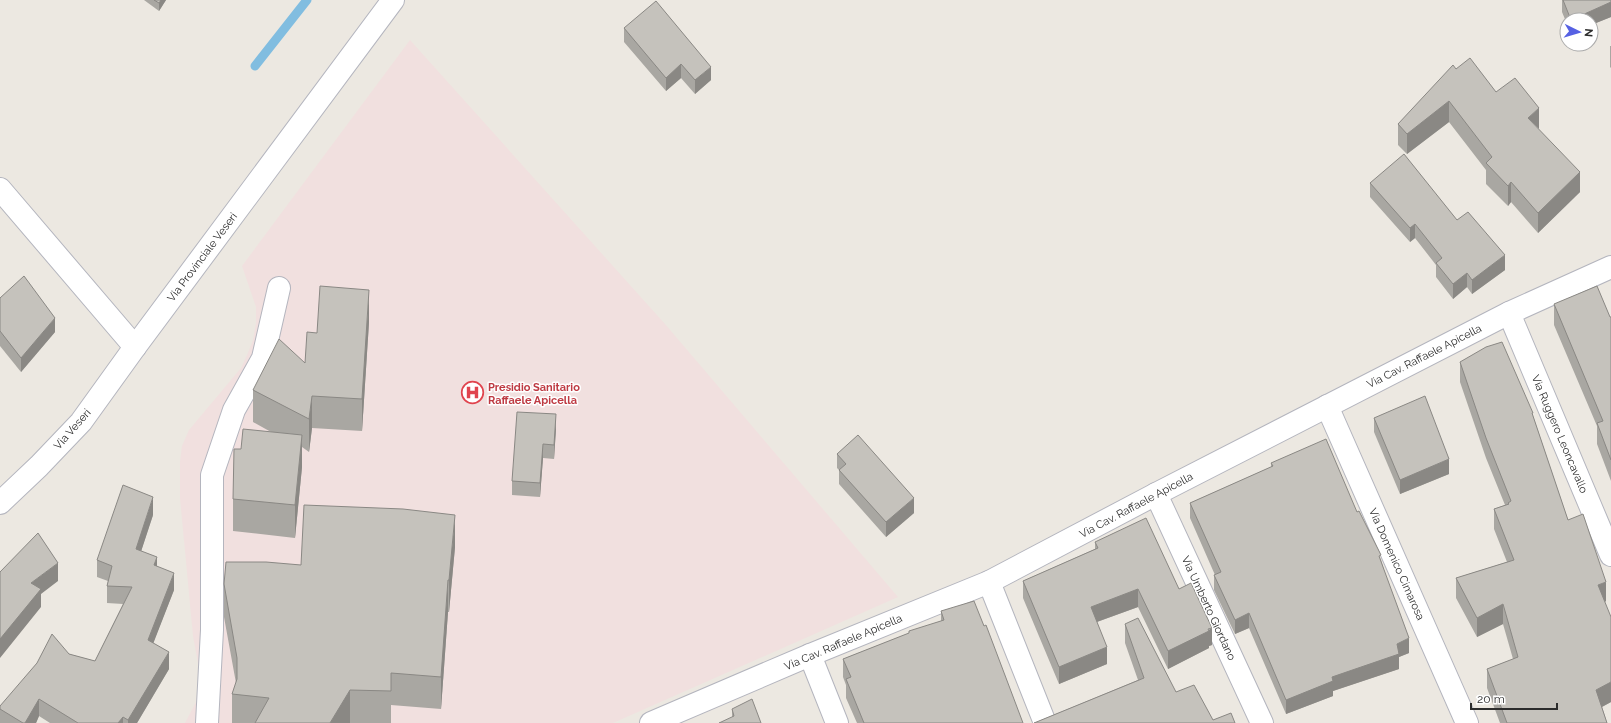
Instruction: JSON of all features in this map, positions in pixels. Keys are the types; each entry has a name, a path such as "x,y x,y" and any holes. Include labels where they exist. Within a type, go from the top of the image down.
{"street":[{"name":"Via Provinciale Veseri","path":"135,347 393,0"},
{"path":"0,189 135,347"},
{"name":"Via Cav. Raffaele Apicella","path":"651,723 810,655 989,582 1156,494 1508,313 1611,267"},
{"path":"207,723 212,630 212,475 234,410 264,358 279,288"},
{"name":"Via Ruggero Leoncavallo","path":"1508,313 1611,555"},
{"name":"Via Veseri","path":"0,502 39,466 80,422 135,347"},
{"name":"Via Domenico Cimarosa","path":"1327,406 1467,723"},
{"name":"Via Umberto Giordano","path":"1156,494 1262,723"},
{"path":"989,582 1045,723"},
{"path":"810,655 837,723"}],"shaded area":[{"name":"Presidio Sanitario Raffaele Apicella","path":"410,40 665,324 898,597 613,723 185,723 197,700 199,668 193,636 180,498 180,462 182,446 189,430 241,368 253,340 256,323 256,307 242,266"}],"building":[{"path":"154,0 161,0 159,3"},
{"path":"1563,0 1611,0 1611,2 1589,12 1568,12"},
{"path":"656,1 711,67 695,80 681,64 666,78 624,28"},
{"path":"1470,58 1496,92 1515,78 1539,108 1528,118 1580,172 1538,213 1511,182 1508,186 1486,163 1492,157 1449,101 1407,134 1398,124 1453,65 1456,69"},
{"path":"1404,154 1457,220 1468,212 1505,255 1472,280 1467,273 1453,284 1436,263 1442,258 1415,224 1410,228 1370,183"},
{"path":"24,276 55,318 21,358 0,331 0,298"},
{"path":"320,286 369,290 362,399 312,396 309,419 253,390 279,339 305,363 307,332 317,333"},
{"path":"1597,286 1611,317 1611,460 1597,423 1603,421 1554,304"},
{"path":"1502,342 1533,413 1568,520 1583,514 1606,582 1598,585 1611,617 1611,682 1596,690 1607,723 1507,723 1487,669 1518,657 1503,604 1477,618 1456,578 1514,560 1494,509 1509,504 1508,503 1511,501 1486,438 1460,362 1486,347"},
{"path":"1425,396 1449,459 1400,480 1374,418"},
{"path":"517,412 556,414 554,445 543,444 540,483 512,481"},
{"path":"243,429 302,435 295,505 233,499 234,449 241,449"},
{"path":"858,435 914,498 886,522 839,470 846,464 837,454"},
{"path":"1326,439 1357,512 1359,511 1381,555 1379,556 1409,638 1397,644 1399,654 1332,677 1333,681 1286,700 1249,613 1235,620 1214,575 1221,572 1190,503 1273,466 1271,463"},
{"path":"123,485 153,497 136,549 157,557 154,565 174,573 148,640 169,652 128,720 123,717 118,723 78,723 39,699 25,723 23,723 0,709 0,706 37,663 52,634 69,654 95,661 132,587 107,586 112,566 97,560"},
{"path":"304,505 403,509 455,515 448,580 441,677 391,673 391,691 350,690 330,723 255,723 269,698 232,694 237,679 237,658 224,584 226,562 266,562 301,565"},
{"path":"1146,518 1179,589 1191,583 1212,628 1208,629 1209,631 1168,651 1138,589 1091,607 1107,647 1059,667 1023,581 1098,548 1095,542"},
{"path":"38,533 58,563 31,583 41,589 0,639 0,572"},
{"path":"974,601 984,626 986,625 1023,723 864,723 846,679 851,677 843,659 909,633 909,631 944,620 941,611"},
{"path":"1138,618 1176,692 1194,685 1213,720 1231,713 1235,723 1034,723 1144,678 1125,624"},
{"path":"752,699 761,723 719,723 734,716 732,709"}],"waterway":[{"path":"255,66 307,0"}],"place":[{"name":"Presidio Sanitario Raffaele Apicella","path":"472,393"}]}
